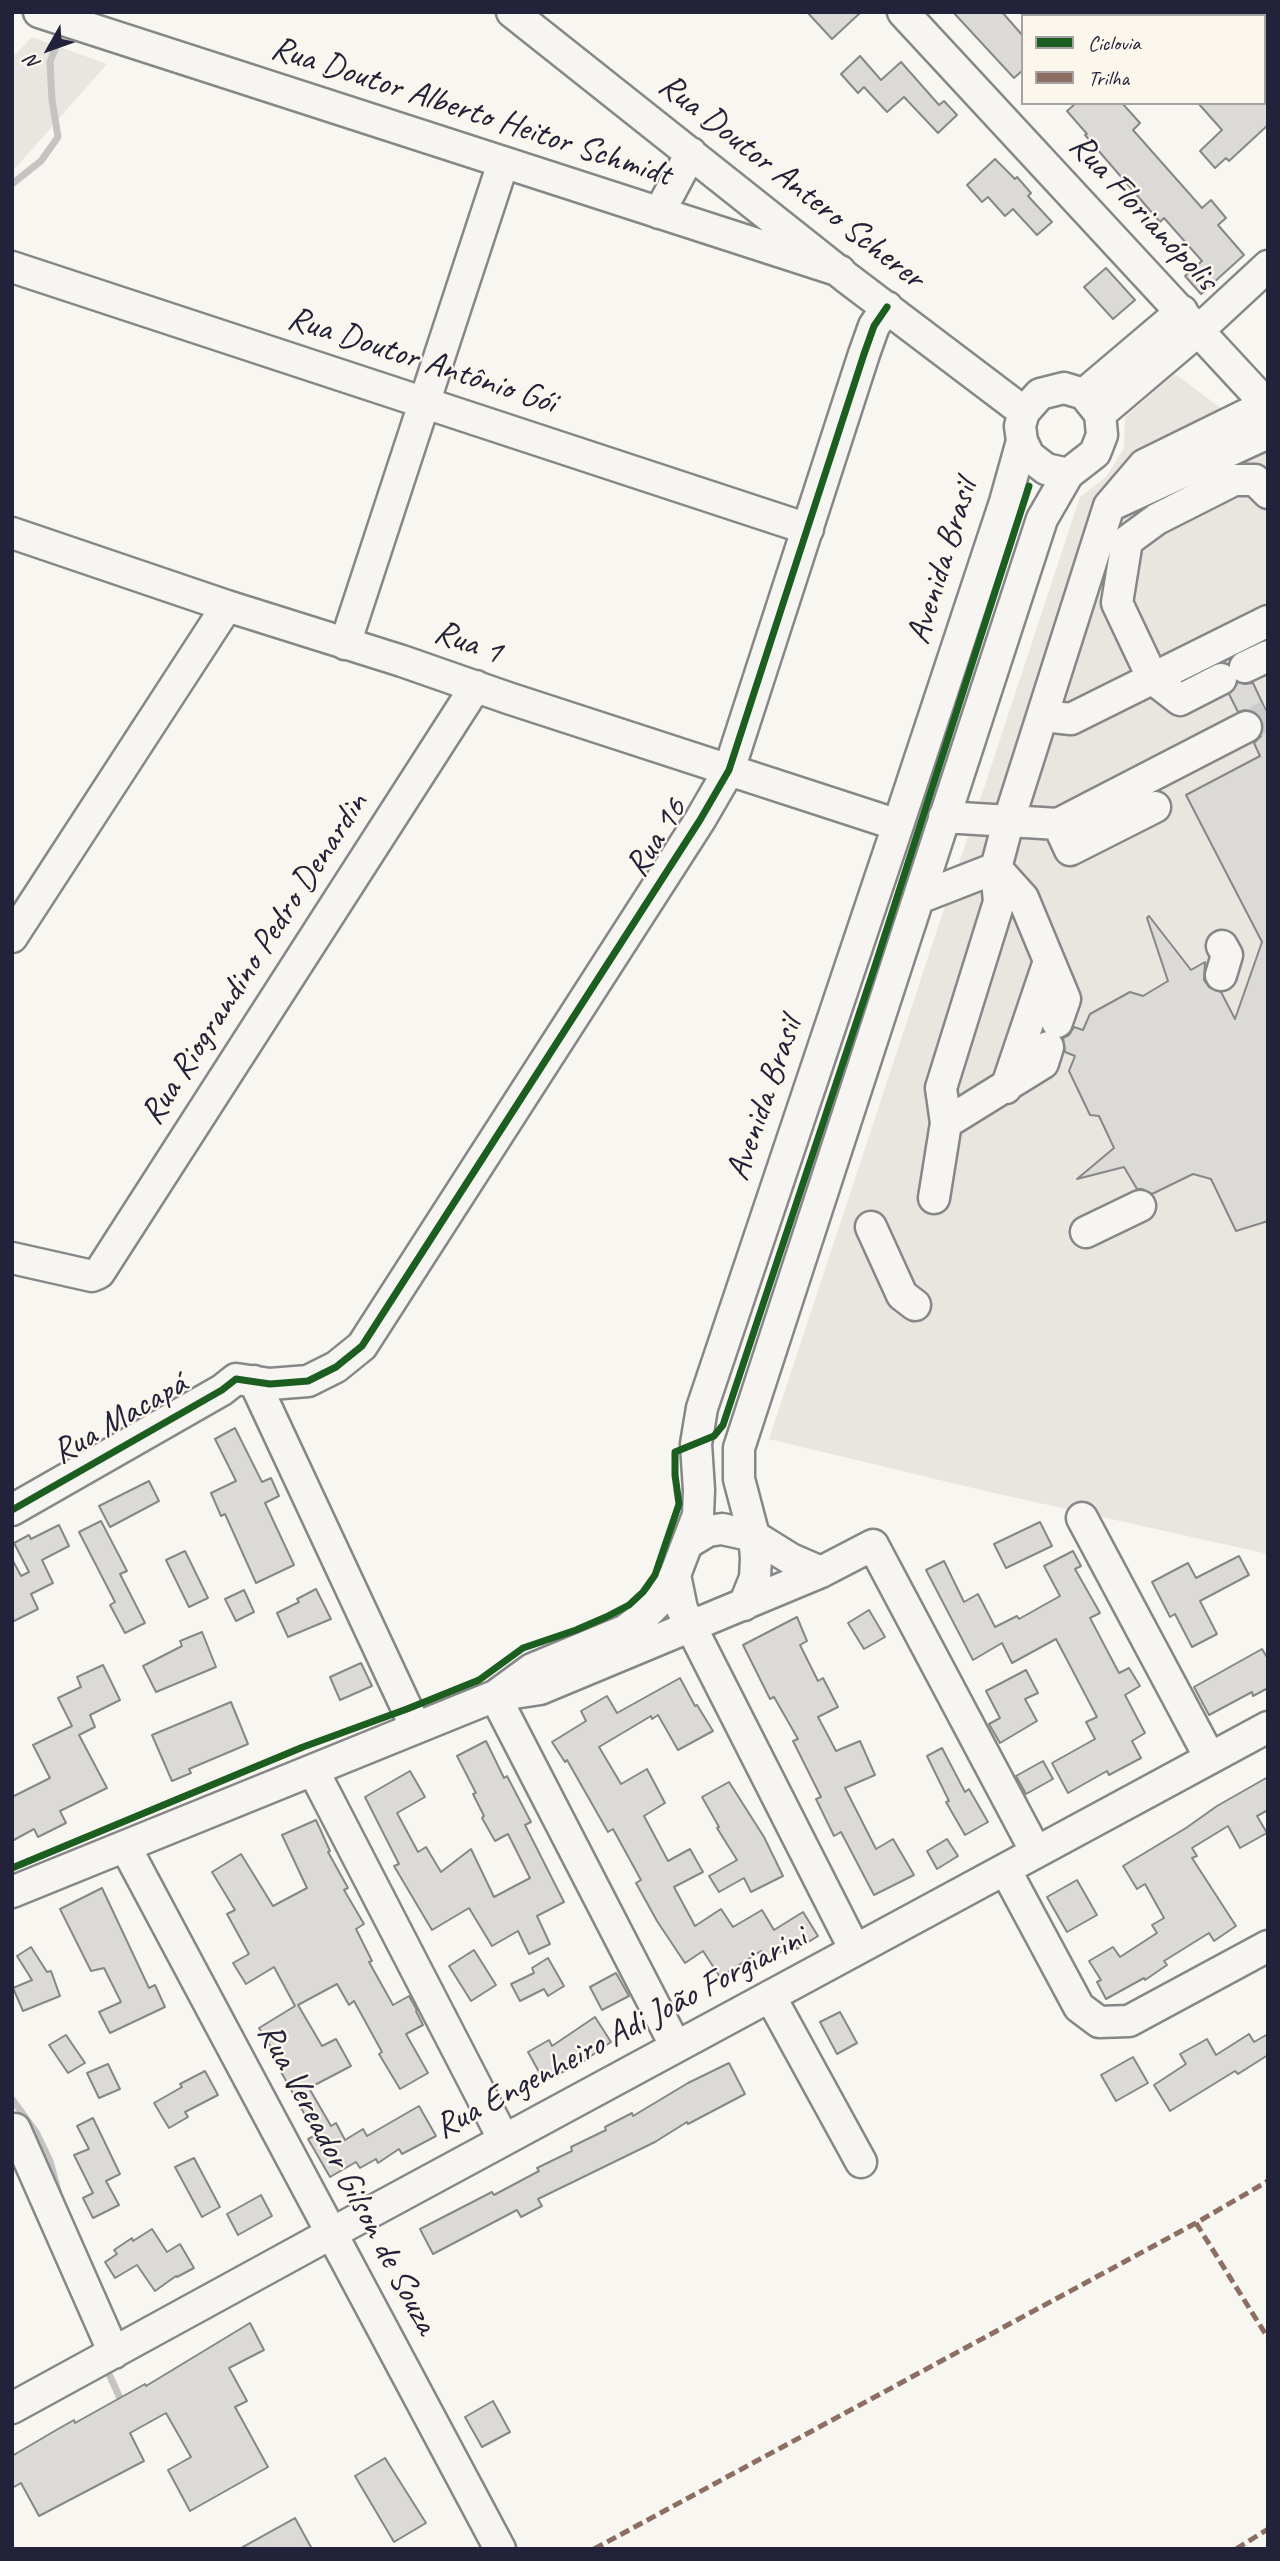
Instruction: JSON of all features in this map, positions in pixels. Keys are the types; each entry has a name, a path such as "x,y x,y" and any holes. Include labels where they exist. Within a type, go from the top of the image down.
{"street":[{"name":"Rua Doutor Alberto Heitor Schmidt","path":"39,12 840,271"},
{"name":"Rua Doutor Antero Scherer","path":"512,12 887,307 1023,427"},
{"name":"Rua Florianópolis","path":"903,12 1190,321 1267,414"},
{"path":"659,213 691,153"},
{"path":"345,645 503,163"},
{"path":"1092,404 1190,321 1268,266"},
{"name":"Rua Doutor Antônio Gói","path":"12,267 808,529"},
{"name":"Rua 16","path":"254,1381 270,1384 308,1381 336,1367 362,1346 700,820 729,770 864,354 874,326 887,307"},
{"path":"744,1605 755,1578 754,1536 739,1479 738,1448 1042,519 1068,474 1095,453 1102,435 1092,404 1065,388 1040,394 1023,427"},
{"path":"934,1198 946,1123 941,1088 999,902 996,868 1008,822 1109,506 1144,465 1267,414"},
{"name":"Avenida Brasil","path":"1023,427 1029,456 1046,469 1068,474"},
{"name":"Avenida Brasil","path":"495,1696 532,1669 626,1629 643,1617 662,1598 688,1544 698,1515 696,1444 702,1408 1005,502 1023,427"},
{"path":"1245,667 1180,700 1153,679 1117,603 1128,541 1157,519 1234,480 1255,480 1268,493"},
{"name":"Rua 1","path":"12,533 345,645 898,825"},
{"path":"12,937 227,606"},
{"path":"1043,716 1071,719 1268,621"},
{"name":"Rua Riograndino Pedro Denardin","path":"12,1258 92,1276 99,1273 476,686"},
{"path":"944,817 1058,824 1245,727"},
{"path":"1058,824 1070,849 1155,807"},
{"path":"919,898 996,868"},
{"path":"946,1123 1043,1063 1065,999 1023,898 996,868"},
{"path":"1222,946 1227,955 1222,975"},
{"path":"854,958 895,972"},
{"path":"1006,1088 1049,961"},
{"path":"1086,1231 1140,1206"},
{"path":"871,1227 902,1295 915,1305"},
{"name":"Rua Macapá","path":"12,1510 236,1380 254,1381"},
{"path":"254,1381 416,1727"},
{"path":"1082,1518 1210,1758"},
{"path":"688,1544 708,1531 722,1529 754,1536 790,1559 821,1572"},
{"name":"Avenida Brasil","path":"12,1892 495,1696 540,1689 821,1572 873,1545 1036,1852"},
{"path":"675,1575 682,1609 855,1950"},
{"path":"495,1696 676,2047"},
{"name":"Rua Engenheiro Adi João Forgiarini","path":"12,2409 1268,1727"},
{"path":"313,1770 504,2140"},
{"name":"Rua Vereador Gilson de Souza","path":"125,1846 500,2549"},
{"path":"1005,1869 1079,2007 1099,2022 1129,2021 1268,1946"},
{"path":"770,1996 861,2162"},
{"path":"15,2129 114,2353"}],"shaded area":[{"path":"32,37 107,64 12,172 12,58"},
{"path":"1175,374 1268,443 1268,1554 769,1439 1080,497 1106,477 1124,448 1125,417"}],"building":[{"path":"807,12 861,12 832,39"},
{"path":"953,12 1002,12 1021,34 1021,72 1014,78"},
{"path":"860,56 881,80 901,62 939,105 944,101 957,115 938,133 904,97 887,112 864,87 858,93 841,74"},
{"path":"1268,103 1268,125 1229,161 1226,158 1215,168 1200,151 1222,130 1200,105"},
{"path":"1074,105 1124,105 1140,123 1133,130 1202,208 1211,200 1226,218 1218,225 1244,255 1201,294 1185,276 1202,261 1164,218 1160,222 1067,111"},
{"path":"995,159 1015,179 1017,177 1031,193 1028,196 1052,222 1037,235 1013,209 1005,216 988,197 982,202 967,185"},
{"path":"1106,268 1135,300 1113,319 1084,287"},
{"path":"1238,682 1253,683 1268,715 1268,1221 1236,1231 1211,1179 1193,1174 1152,1194 1137,1189 1124,1167 1077,1179 1114,1148 1099,1116 1090,1115 1069,1071 1075,1056 1065,1052 1063,1038 1069,1035 1074,1027 1083,1030 1090,1014 1130,992 1143,996 1168,981 1147,918 1149,916 1191,970 1205,962 1204,980 1209,987 1221,992 1235,1019 1262,942 1186,795 1260,756 1254,743 1261,736 1262,720 1255,712 1238,712 1229,694"},
{"path":"235,1428 262,1482 271,1478 279,1496 265,1503 294,1565 256,1583 225,1514 221,1516 211,1493 236,1481 215,1439"},
{"path":"149,1481 159,1501 110,1527 99,1506"},
{"path":"101,1521 127,1571 120,1574 145,1623 125,1633 110,1605 115,1602 79,1532"},
{"path":"1040,1522 1052,1546 1006,1568 994,1544"},
{"path":"59,1525 69,1546 42,1560 53,1583 31,1594 38,1609 12,1622 12,1559 21,1576 29,1572 14,1543 29,1535 31,1539"},
{"path":"185,1551 208,1598 189,1607 166,1560"},
{"path":"1073,1551 1081,1566 1075,1569 1100,1613 1090,1618 1119,1673 1129,1668 1140,1686 1125,1695 1145,1733 1132,1741 1141,1758 1109,1775 1107,1771 1068,1793 1052,1763 1095,1739 1086,1722 1097,1717 1056,1639 1012,1663 1002,1643 973,1660 926,1570 944,1561 964,1602 978,1594 995,1627 1017,1616 1019,1619 1060,1596 1044,1566"},
{"path":"1239,1556 1249,1575 1200,1601 1217,1634 1192,1647 1175,1614 1170,1617 1152,1582 1188,1563 1196,1578"},
{"path":"316,1589 331,1619 288,1637 277,1613 299,1602 297,1599"},
{"path":"244,1590 254,1612 236,1621 225,1599"},
{"path":"869,1610 885,1637 864,1649 848,1623"},
{"path":"797,1617 807,1641 800,1645 818,1681 823,1678 838,1707 818,1717 836,1751 860,1741 875,1775 845,1788 876,1849 893,1839 914,1875 874,1895 841,1832 834,1836 816,1799 821,1797 793,1741 798,1739 774,1697 770,1699 743,1645"},
{"path":"202,1632 216,1667 156,1692 143,1666 182,1646 180,1641"},
{"path":"1262,1649 1268,1659 1268,1688 1253,1696 1252,1692 1209,1715 1194,1687"},
{"path":"361,1663 372,1686 340,1700 330,1677"},
{"path":"103,1665 120,1700 90,1715 95,1727 79,1735 107,1788 60,1811 66,1823 38,1837 34,1829 12,1841 12,1797 50,1778 33,1745 72,1726 58,1698 81,1687 77,1677"},
{"path":"1026,1670 1038,1693 1025,1699 1037,1721 1000,1743 989,1724 1000,1718 986,1691"},
{"path":"680,1678 713,1731 678,1750 658,1715 652,1719 651,1716 599,1747 621,1784 647,1769 665,1803 644,1816 668,1861 690,1849 703,1872 674,1887 695,1926 721,1909 733,1927 762,1910 774,1930 803,1912 818,1936 797,1949 794,1944 766,1960 761,1951 720,1977 703,1951 685,1963 636,1883 641,1880 613,1829 608,1832 567,1760 565,1762 552,1742 586,1721 581,1711 607,1696 617,1713"},
{"path":"231,1702 248,1744 189,1769 191,1773 172,1781 152,1735"},
{"path":"486,1741 504,1778 507,1776 531,1822 525,1825 564,1902 537,1916 550,1944 529,1954 518,1931 492,1946 469,1908 432,1930 394,1866 399,1864 365,1797 410,1771 425,1797 397,1813 418,1852 426,1847 441,1872 471,1849 494,1897 530,1878 508,1834 495,1841 482,1818 484,1816 473,1794 476,1793 457,1756"},
{"path":"942,1748 965,1792 969,1789 988,1822 965,1835 946,1802 949,1801 927,1756"},
{"path":"1043,1761 1053,1779 1026,1794 1016,1776"},
{"path":"1268,1777 1268,1810 1257,1816 1267,1833 1240,1848 1228,1826 1192,1848 1197,1856 1192,1858 1236,1926 1214,1941 1209,1933 1164,1961 1167,1965 1145,1980 1144,1978 1106,1999 1097,1982 1101,1980 1089,1961 1113,1947 1120,1957 1157,1933 1152,1925 1164,1918 1145,1884 1137,1889 1123,1866"},
{"path":"729,1782 764,1837 783,1876 751,1892 744,1878 719,1892 709,1876 737,1860 702,1797"},
{"path":"316,1820 330,1851 328,1852 348,1888 344,1890 364,1924 356,1929 372,1961 369,1962 393,2005 409,1996 417,2010 423,2025 406,2034 428,2073 400,2089 379,2054 382,2052 354,2001 349,2005 337,1984 298,2005 322,2046 336,2039 351,2066 309,2088 331,2126 336,2123 345,2140 363,2129 367,2136 419,2106 436,2136 402,2154 399,2149 378,2163 376,2159 360,2168 356,2162 330,2177 308,2139 316,2135 280,2070 284,2068 259,2028 295,2006 274,1967 246,1984 233,1963 249,1954 227,1914 235,1910 212,1872 241,1854 273,1906 307,1888 282,1835"},
{"path":"947,1839 958,1856 937,1869 927,1851"},
{"path":"1077,1880 1097,1915 1067,1932 1047,1897"},
{"path":"102,1888 149,1988 155,1985 165,2007 110,2033 99,2012 121,2002 104,1968 91,1971 60,1909"},
{"path":"31,1947 47,1972 51,1971 60,1996 23,2011 13,1988 32,1980 17,1956"},
{"path":"474,1950 496,1985 471,2001 449,1966"},
{"path":"548,1958 564,1986 548,1996 544,1989 520,2001 511,1984 534,1973 532,1968"},
{"path":"616,1973 629,1996 602,2010 590,1987"},
{"path":"840,2012 857,2043 837,2054 820,2022"},
{"path":"595,2017 611,2042 581,2063 544,2081 528,2052 549,2040 552,2046"},
{"path":"1249,2034 1254,2042 1268,2034 1268,2055 1238,2074 1235,2071 1170,2111 1154,2085 1186,2064 1180,2054 1207,2039 1216,2055"},
{"path":"66,2035 85,2063 68,2073 49,2045"},
{"path":"1133,2057 1148,2083 1116,2101 1101,2075"},
{"path":"729,2063 745,2094 538,2199 542,2206 521,2217 517,2210 433,2254 420,2229 539,2171 537,2168 572,2151 571,2147 606,2130 605,2127 632,2113 633,2116 688,2083"},
{"path":"108,2064 120,2089 99,2098 87,2073"},
{"path":"205,2071 218,2095 185,2112 188,2117 169,2128 154,2103 182,2087 180,2084"},
{"path":"93,2118 120,2174 106,2181 119,2205 93,2218 83,2198 93,2193 74,2155 89,2149 77,2126"},
{"path":"194,2158 220,2207 202,2217 175,2167"},
{"path":"261,2195 272,2216 238,2235 227,2214"},
{"path":"152,2229 167,2252 180,2244 194,2268 176,2276 155,2291 137,2265 115,2278 105,2262 117,2254 114,2250"},
{"path":"250,2323 264,2350 229,2368 247,2401 235,2407 268,2467 190,2511 168,2470 191,2457 166,2413 130,2433 144,2461 39,2516 21,2483 12,2488 12,2456 74,2420 75,2423 145,2384 146,2386"},
{"path":"493,2401 510,2432 482,2447 465,2417"},
{"path":"385,2458 426,2523 394,2542 355,2476"},
{"path":"295,2518 312,2549 239,2549"}],"waterway":[{"path":"12,184 41,161 58,137 50,62 59,38 66,29"},
{"path":"12,2099 36,2132 50,2161 59,2194"},
{"path":"109,2374 124,2407"}],"tunnel":[{"path":"1246,727 1268,715"}],"marked path":[{"path":"594,2549 1196,2223 1268,2181"},
{"path":"1196,2223 1268,2338"},
{"path":"1236,2549 1268,2529"}],"cycle path":[{"path":"12,1510 222,1390 236,1379 270,1384 308,1381 336,1367 362,1346 700,820 729,770 864,354 874,326 887,307"},
{"path":"12,1868 303,1747 479,1680 523,1648 606,1617 629,1605 643,1592 655,1575 679,1504 675,1452 714,1436 723,1425 875,966 1029,486"}]}
